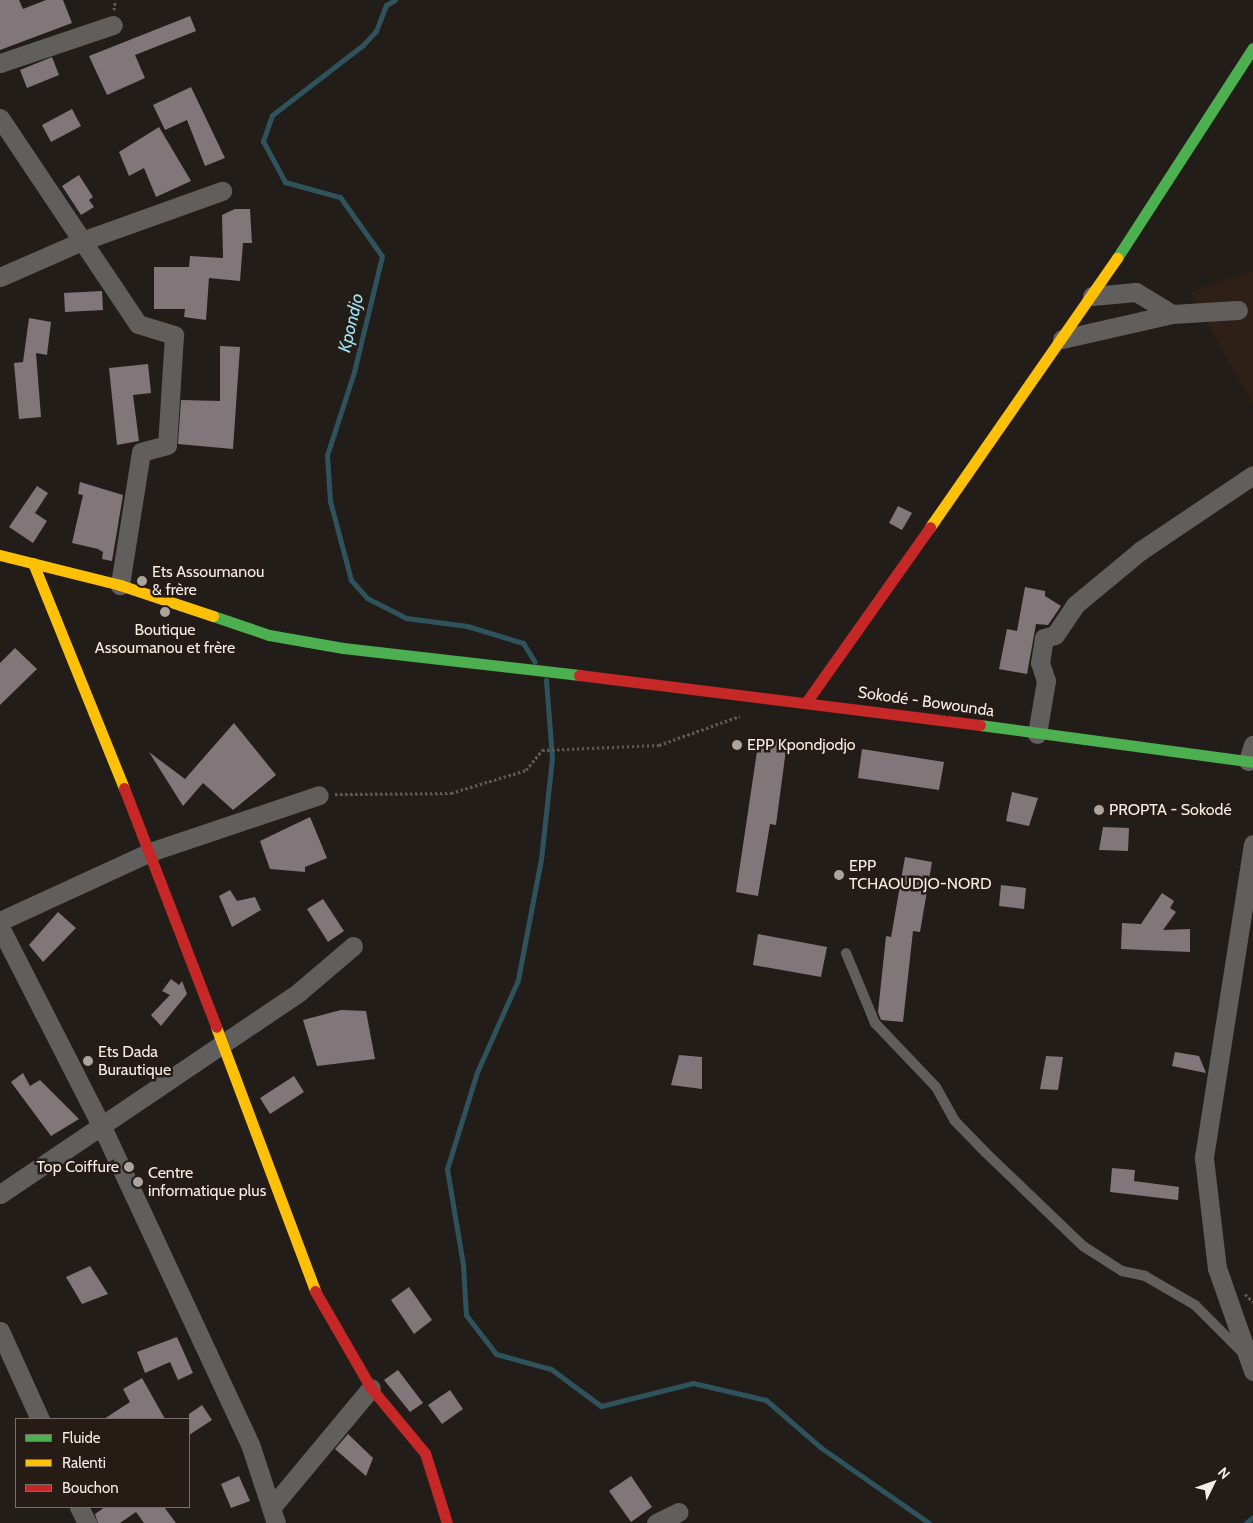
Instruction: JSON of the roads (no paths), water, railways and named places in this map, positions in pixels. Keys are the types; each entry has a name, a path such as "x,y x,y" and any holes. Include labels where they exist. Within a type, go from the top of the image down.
{"street":[{"path":"0,64 113,25"},
{"path":"807,701 1092,296 1253,48"},
{"path":"0,118 138,324 174,335 167,445 141,452 120,585"},
{"path":"0,277 82,241 222,191"},
{"path":"1092,296 1136,292 1172,314"},
{"path":"1062,339 1172,314 1238,310"},
{"path":"1037,734 1046,681 1040,663 1044,638 1055,635 1074,605 1140,551 1253,475"},
{"name":"Sokodé - Bowounda","path":"0,555 120,585 269,635 343,648 463,659 807,701 1037,734 1251,756"},
{"path":"33,563 150,852 319,1302 371,1388 425,1453 447,1523"},
{"path":"0,921 150,852 319,795"},
{"path":"1253,844 1204,1158 1217,1268 1245,1354 1253,1371"},
{"path":"0,927 103,1129 250,1444 273,1516"},
{"path":"0,1194 103,1129 221,1044 299,992 353,946"},
{"path":"0,1331 40,1418"},
{"path":"273,1516 371,1388"},
{"path":"80,1508 87,1523"},
{"path":"656,1523 679,1512"}],"lane":[{"path":"846,953 875,1023 936,1087 954,1120 985,1152 1083,1246 1122,1272 1144,1276 1195,1305 1245,1354"}],"waterway":[{"name":"Kpondjo","path":"395,0 386,5 376,31 363,45 272,115 263,141 285,182 340,197 382,256 354,372 327,455 330,501 351,580 367,598 406,618 467,626 523,643 535,662"},
{"path":"546,680 552,758 541,859 518,980 477,1072 447,1169 463,1265 466,1315 496,1354 551,1369 601,1406 693,1383 766,1400 820,1447 929,1523"},
{"path":"1246,1523 1253,1517"}],"place":[{"name":"Ets Assoumanou & frère","path":"142,581"},
{"name":"Boutique Assoumanou et frère","path":"165,612"},
{"name":"EPP Kpondjodjo","path":"737,745"},
{"name":"PROPTA - Sokodé","path":"1099,810"},
{"name":"EPP TCHAOUDJO-NORD","path":"839,875"},
{"name":"Ets Dada Burautique","path":"88,1061"},
{"name":"Top Coiffure","path":"129,1167"},
{"name":"Centre informatique plus","path":"138,1182"}]}
